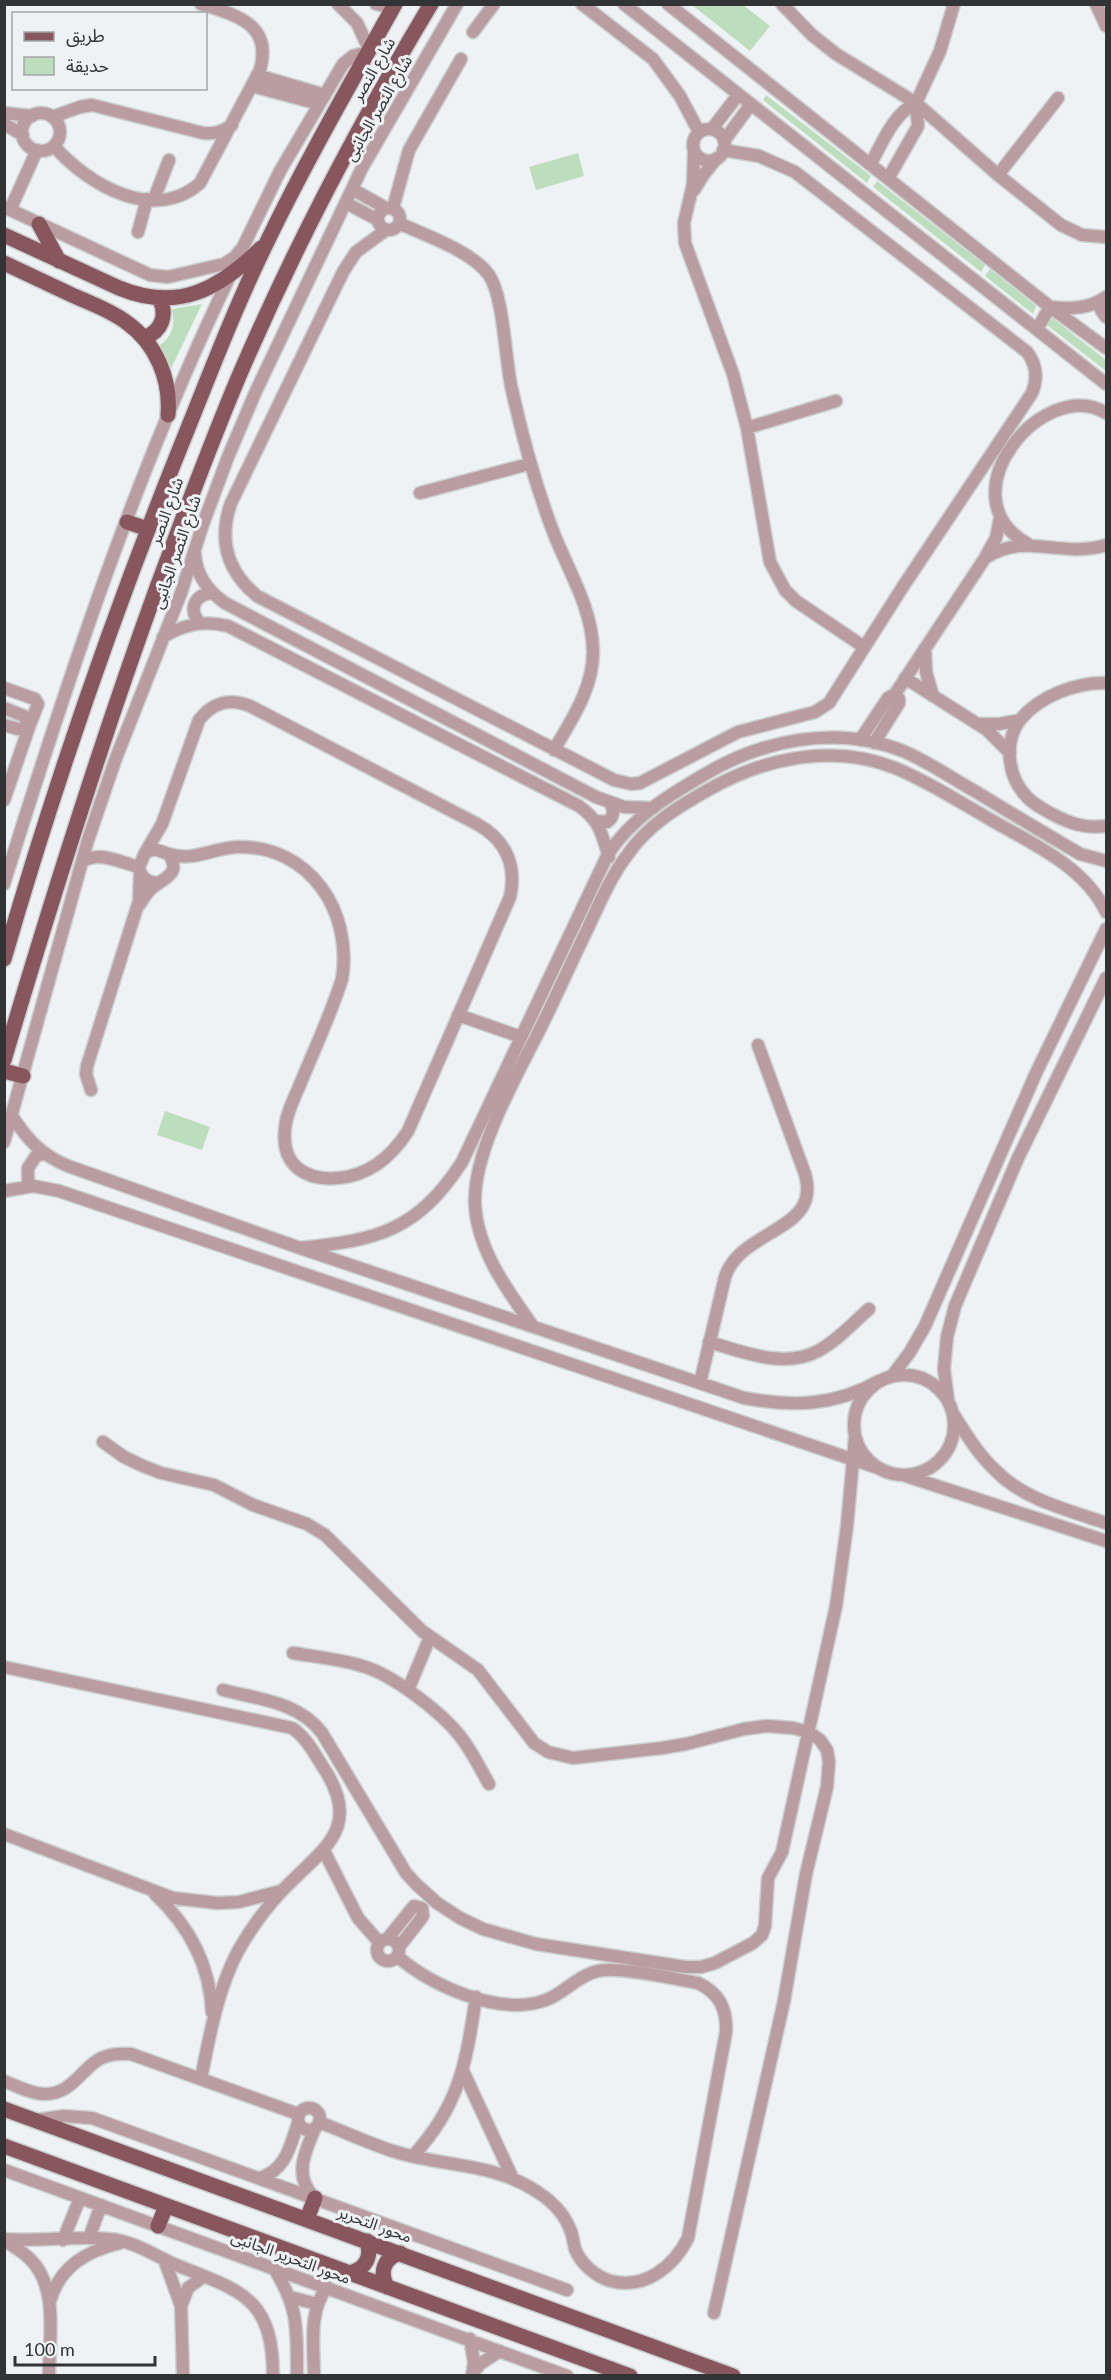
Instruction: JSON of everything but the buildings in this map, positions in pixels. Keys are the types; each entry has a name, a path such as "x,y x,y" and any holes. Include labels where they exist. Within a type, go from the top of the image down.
{"main road":[{"name":"شارع النصر","path":"4,1059 89,783 176,534 217,428 285,274 362,124 431,4"},
{"name":"شارع النصر","path":"4,959 79,722 148,529 193,416 266,244 333,112 394,6"},
{"path":"39,224 59,261"},
{"path":"4,235 128,292 159,298 180,297 200,292 230,276 266,244"},
{"path":"4,263 106,310 126,322 144,338 157,357 165,377 170,399 168,415"},
{"path":"144,338 156,331 163,319 164,311 159,298"},
{"path":"127,522 148,529"},
{"path":"4,1071 23,1076"},
{"name":"محور التحرير","path":"4,2109 733,2376"},
{"path":"4,2146 630,2376"},
{"path":"308,2219 315,2198"},
{"path":"159,2226 166,2206"},
{"path":"349,2273 356,2271 367,2262 368,2241"},
{"path":"387,2287 383,2280 384,2266 388,2259 400,2253"}],"street":[{"path":"54,146 74,167 118,192 150,199 171,199 187,193 200,183 255,80 263,56 261,42 255,30 240,17 201,4"},
{"path":"32,116 24,124 30,144 6,206 39,224 150,275 168,277 224,264 235,257 243,247 280,171 348,60 368,51 357,23 338,4"},
{"path":"376,4 394,6"},
{"name":"شارع النصر الجانبى","path":"4,1142 88,840 116,758 164,637 242,424 352,189 457,4"},
{"path":"473,32 494,4"},
{"path":"582,4 653,59 680,96 699,132"},
{"path":"624,4 1107,384"},
{"path":"668,4 1050,307 1107,348"},
{"path":"782,4 812,35 836,54 916,103 998,175 1071,231 1093,237 1107,237"},
{"path":"889,177 918,126 916,103 940,51 954,4"},
{"path":"1096,4 1107,26"},
{"path":"382,225 380,213 390,208 409,150 460,59"},
{"path":"255,80 322,100"},
{"path":"738,95 712,129 699,132 694,140 691,196 684,223 685,243 733,374 747,428 766,545 777,576 796,601 864,647"},
{"path":"998,175 1058,98"},
{"path":"871,163 899,116 906,108 916,103"},
{"path":"691,196 751,104"},
{"path":"52,117 80,106 92,105 214,134 224,131 233,124"},
{"path":"4,113 32,116 42,113 52,117 60,131 54,146 46,150 30,144 4,124"},
{"path":"712,129 720,134 722,150"},
{"path":"190,130 202,135 208,142 212,152 212,162"},
{"path":"694,150 701,159 712,160 722,150"},
{"path":"382,225 343,272 236,494 226,518 224,532 230,562 236,575 257,596 554,750 622,783 640,783 738,732 822,708 834,696 967,488 1032,393 1036,379 1035,366 1027,352 795,172 759,156 722,150"},
{"path":"138,232 150,199 169,160"},
{"path":"346,203 392,230 399,223 399,214 352,189"},
{"path":"399,223 474,260 495,285 511,387 529,464 554,534 584,605 593,637 588,686 554,750"},
{"path":"4,884 76,663 127,522 168,415 230,276"},
{"path":"1050,307 1075,309 1104,299"},
{"path":"1104,299 1101,310 1107,317"},
{"path":"1037,329 1050,307"},
{"path":"747,428 836,401"},
{"path":"860,740 888,698 895,694 996,538 1000,518 995,494 998,471 1003,461 1028,428 1047,415 1069,408 1092,408 1107,413"},
{"path":"420,493 529,464"},
{"path":"1000,518 1012,533 1028,544"},
{"path":"985,558 1005,547 1028,544 1073,550 1107,544"},
{"path":"194,550 201,578 211,593 236,609 610,803 624,807 652,808 660,811 665,818"},
{"path":"200,623 194,615 194,604 201,596 211,593"},
{"path":"164,637 187,626 200,623 228,626 579,806 596,821 606,842 608,854 613,861 621,863"},
{"path":"925,648 926,672 933,696"},
{"path":"905,678 996,736 1010,753"},
{"path":"1107,683 1089,684 1061,692 1032,709 1020,720 1011,741 1010,753 1012,771 1019,788 1036,805 1071,824 1082,827 1107,826"},
{"path":"4,801 33,720 37,702 5,690"},
{"path":"874,743 899,703 895,694"},
{"path":"91,1090 86,1074 87,1066 136,910 140,891 141,864 162,824 198,720 216,704 227,701 250,706 482,827 502,845 509,857 513,884 510,897 408,1131 388,1156 360,1173 345,1178 312,1178 292,1164 287,1153 285,1128 342,979 345,947 338,915 322,888 299,866 277,854 254,848 238,847 184,858 154,849 141,864"},
{"path":"4,708 24,716 29,727"},
{"path":"978,724 999,724 1020,720"},
{"path":"4,725 18,729 29,727"},
{"path":"300,1248 357,1241 377,1235 411,1218 445,1188 462,1162 608,854 632,824 652,808 708,772 748,752 792,740 814,738 860,740 903,751 1080,854 1107,861"},
{"path":"532,1325 505,1286 482,1240 475,1204 479,1170 504,1105 621,863 636,843 681,806 738,775 781,760 827,756 873,761 920,780 1070,867 1094,891 1107,912"},
{"path":"596,821 603,823 610,820 614,814 610,803"},
{"path":"162,824 167,853 173,866 172,871"},
{"path":"88,840 102,851 141,864"},
{"path":"82,862 91,857 101,857 141,864"},
{"path":"136,910 158,883 167,879 172,871 192,857"},
{"path":"141,864 147,880 158,883"},
{"path":"892,1376 910,1352 925,1326 1031,1083 1107,929"},
{"path":"902,1475 915,1474 928,1469 942,1456 952,1439 954,1426 944,1369 947,1337 955,1306 1022,1148 1107,978"},
{"path":"458,1015 521,1037"},
{"path":"700,1383 725,1277 731,1262 741,1251 799,1213 808,1194 805,1174 758,1045"},
{"path":"12,1116 32,1144 43,1154 68,1166 300,1248 744,1398 790,1404 836,1399 859,1392 892,1376 905,1374 924,1379 940,1390 972,1443 996,1471 1019,1488 1044,1502 1107,1523"},
{"path":"33,1186 28,1183 28,1168 36,1156 43,1154"},
{"path":"4,1191 33,1186 59,1191 854,1460 1107,1541"},
{"path":"709,1341 759,1357 804,1356 827,1345 869,1309"},
{"path":"223,1690 288,1707 310,1720 322,1733 406,1873 426,1894 460,1918 483,1929 549,1947 693,1967 715,1963 753,1943 762,1935 765,1926 768,1878 782,1852 836,1606 854,1460 854,1424 858,1405 869,1389 879,1381"},
{"path":"855,1437 868,1460 878,1468"},
{"path":"103,1442 124,1457 161,1473 214,1485 253,1505 316,1529 333,1542 430,1637 478,1670 534,1743 556,1756 573,1758 674,1746 757,1727 793,1728 809,1732 820,1740 827,1750 828,1780 806,1874 784,2001 714,2313"},
{"path":"408,1690 430,1637"},
{"path":"293,1653 362,1666 382,1674 408,1690 454,1729 469,1749 489,1784"},
{"path":"4,1667 292,1728 304,1738 337,1791 340,1812 331,1843 282,1891 256,1923 238,1952 219,1999 201,2078"},
{"path":"4,1834 152,1891 195,1902 250,1900 282,1891"},
{"path":"4,2081 33,2093 55,2093 75,2082 95,2062 106,2056 118,2053 143,2057 201,2078 298,2119 307,2130 317,2125 396,2152 471,2165 513,2179 534,2190 556,2207 569,2226 580,2258 592,2272 600,2277 619,2283 631,2282 655,2275 666,2268 682,2249 691,2225 727,2019 718,1997 698,1983 607,1970 588,1974 557,1994 533,2003 506,2004 476,1997 433,1982 398,1952 395,1941 384,1940 358,1918 324,1851"},
{"path":"152,1891 181,1922 202,1960 212,2002 213,2023"},
{"path":"414,1906 422,1908 423,1916 398,1952 387,1961 380,1958 376,1949 384,1940 414,1906"},
{"path":"413,2156 443,2117 463,2071 476,1997"},
{"path":"463,2071 513,2179"},
{"path":"260,2178 275,2171 281,2165 298,2119 306,2108 314,2109 319,2115 302,2160 302,2173 303,2182 315,2198"},
{"path":"36,2120 64,2116 92,2118 567,2290"},
{"name":"محور التحرير الجانبى","path":"4,2169 567,2376"},
{"path":"63,2240 80,2198"},
{"path":"81,2257 85,2247 84,2239 101,2205"},
{"path":"4,2240 84,2239 126,2242 241,2293 263,2318 273,2349 273,2376"},
{"path":"4,2240 31,2260 45,2276 53,2278 61,2276"},
{"path":"31,2260 30,2253 35,2241"},
{"path":"49,2305 61,2276 81,2257 100,2248 126,2242"},
{"path":"164,2259 181,2306 183,2376"},
{"path":"273,2267 290,2297 297,2328 297,2376"},
{"path":"39,2270 46,2287 49,2305 49,2376"},
{"path":"181,2306 188,2288 204,2276"},
{"path":"314,2376 314,2328 317,2304 327,2287"},
{"path":"290,2297 317,2304"},
{"path":"470,2339 474,2362 472,2375"},
{"path":"472,2375 480,2364 500,2351"}],"green space":[{"path":"692,5 743,5 770,26 750,51"},
{"path":"766,95 871,176 867,183 763,100"},
{"path":"578,153 584,176 536,190 529,167"},
{"path":"877,181 985,265 981,272 873,187"},
{"path":"990,269 1036,306 1033,314 985,276"},
{"path":"202,304 169,373 160,345 168,338 172,329 172,309"},
{"path":"1051,317 1106,360 1106,371 1047,325"},
{"path":"165,1111 210,1127 202,1150 157,1135"}]}
